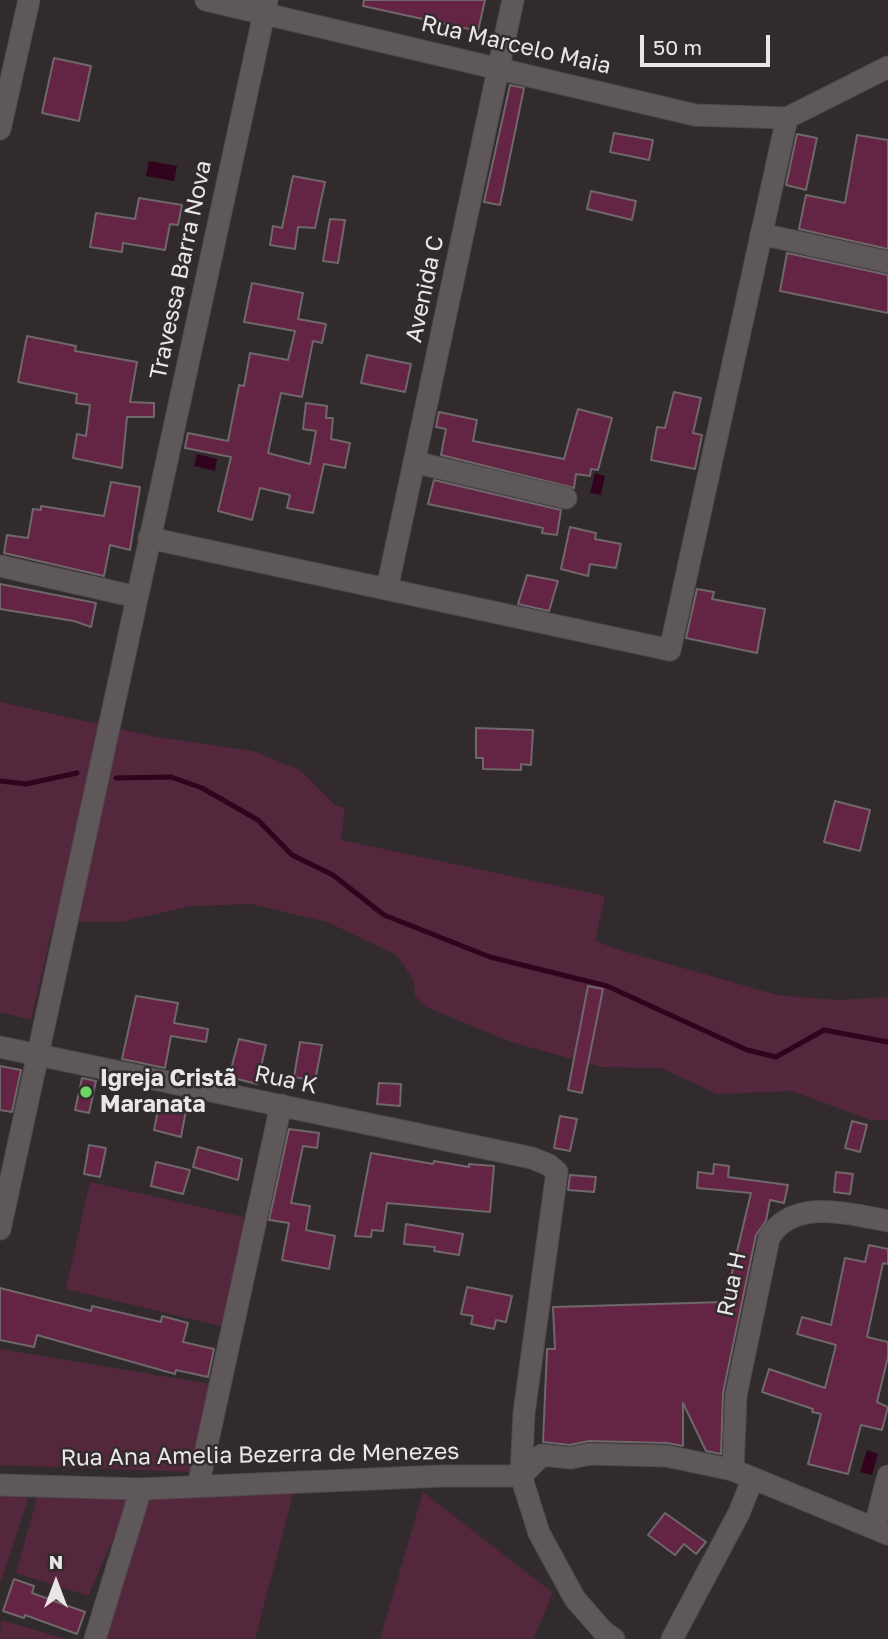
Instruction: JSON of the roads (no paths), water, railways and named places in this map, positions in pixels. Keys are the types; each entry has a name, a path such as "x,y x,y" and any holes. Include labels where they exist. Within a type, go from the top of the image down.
{"street":[{"path":"0,128 29,0"},
{"name":"Rua Marcelo Maia","path":"206,0 266,7 695,115 786,118 888,66"},
{"name":"Avenida C","path":"387,589 513,0"},
{"name":"Travessa Barra Nova","path":"0,1229 266,7"},
{"path":"149,538 670,650 786,118"},
{"path":"761,234 888,262"},
{"path":"414,462 566,498"},
{"path":"0,566 137,597"},
{"name":"Rua K","path":"0,1047 531,1158 549,1165 557,1172 523,1413 521,1476"},
{"path":"198,1486 281,1105"},
{"name":"Rua H","path":"733,1470 737,1395 769,1238 776,1225 792,1215 825,1212 888,1221"},
{"path":"614,1639 575,1599 539,1533 521,1476 542,1455 571,1458 589,1454 667,1456 733,1470 881,1530 888,1476"},
{"name":"Rua Ana Amelia Bezerra de Menezes","path":"0,1485 141,1489 442,1476 521,1476"},
{"path":"672,1639 739,1513 753,1479"},
{"path":"96,1639 141,1489"}],"waterway":[{"path":"0,781 26,784 77,773"},
{"path":"116,778 171,777 202,788 258,820 292,855 333,875 384,915 490,957 607,986 747,1050 776,1057 824,1030 888,1042"}],"place":[{"name":"Igreja Cristã Maranata","path":"86,1092"}]}
